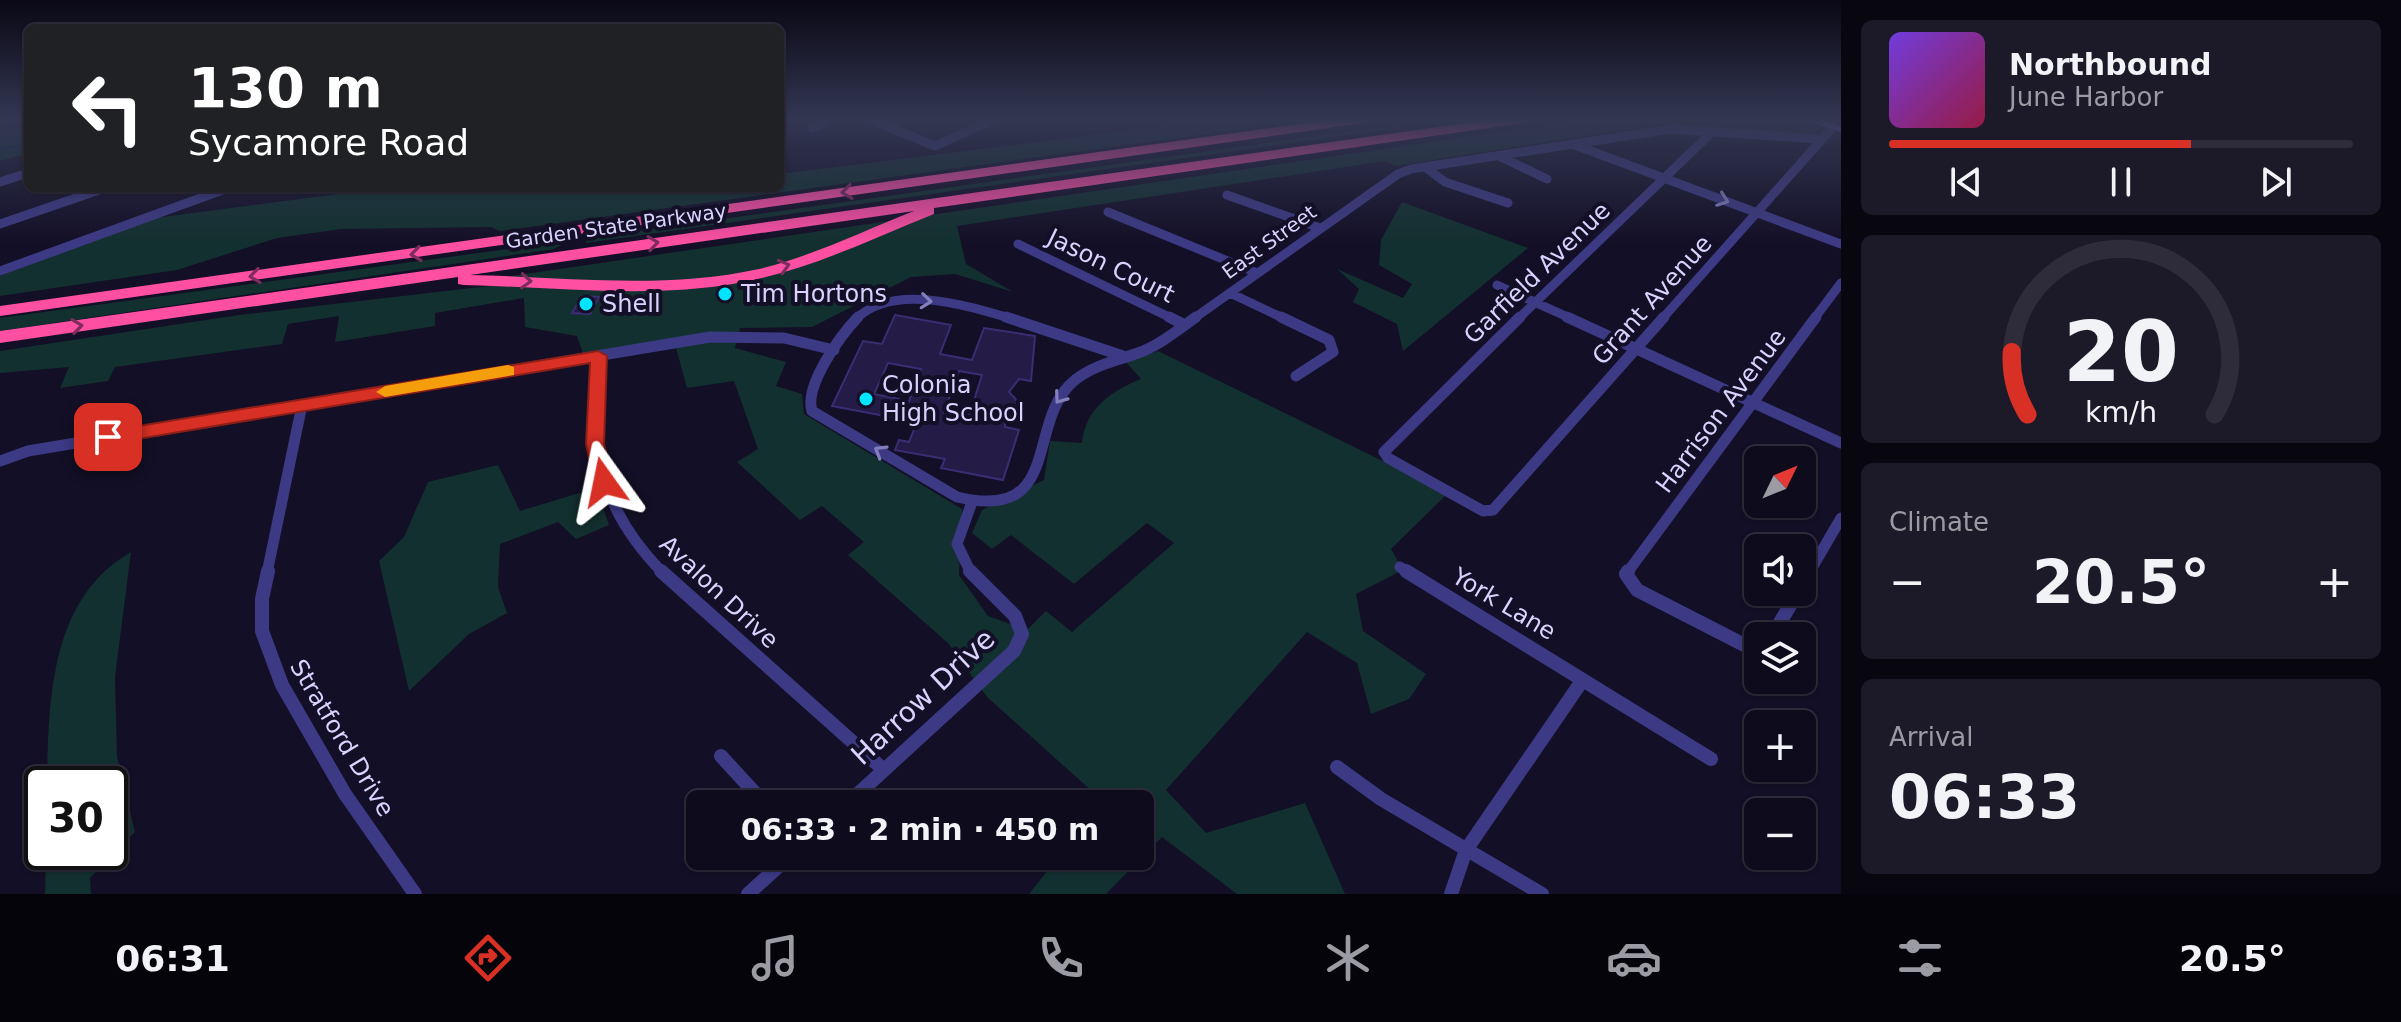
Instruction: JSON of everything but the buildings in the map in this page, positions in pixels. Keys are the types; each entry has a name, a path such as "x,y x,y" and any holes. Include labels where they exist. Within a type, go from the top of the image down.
{"highway":[{"name":"Garden State Parkway","path":"0,311 1067,161"},
{"name":"Garden State Parkway","path":"0,337 1229,161"},
{"path":"337,289 486,280 650,288 738,278 792,265 959,199"}],"street":[{"name":"East Street","path":"972,502 1002,498 1021,489 1034,477 1040,463 1044,424 1061,394 1095,366 1141,352 1185,325 1398,174 1467,161"},
{"path":"1509,161 1547,179"},
{"path":"1619,161 1841,244"},
{"name":"Garfield Avenue","path":"1500,501 1493,510 1483,511 1393,462 1384,452 1682,161"},
{"name":"Grant Avenue","path":"1500,501 1800,161"},
{"path":"1425,167 1445,182 1508,203"},
{"path":"0,182 24,174"},
{"path":"0,224 93,192"},
{"path":"0,271 217,192"},
{"path":"1227,195 1320,228"},
{"path":"1108,212 1257,273"},
{"name":"Jason Court","path":"1018,244 1185,325"},
{"name":"Harrison Avenue","path":"1744,645 1637,590 1627,579 1632,563 1841,283"},
{"path":"1497,285 1841,443"},
{"path":"1230,293 1329,340 1333,352 1296,376"},
{"path":"972,502 957,497 812,411 810,391 860,314 877,304 908,299 929,300 992,314 1123,356"},
{"path":"0,461 28,451 710,337 784,338 834,350"},
{"name":"Avalon Drive","path":"598,356 595,444 612,506 625,529 652,561 724,631 884,770"},
{"name":"Stratford Drive","path":"302,405 262,599 262,631 268,654 304,725 345,794 415,894"},
{"name":"Harrow Drive","path":"862,790 1014,651 1022,634 1015,616 972,575 962,558 957,544 972,502"},
{"path":"1816,561 1841,518"},
{"name":"York Lane","path":"1400,567 1711,759"},
{"path":"1451,894 1466,850 1582,681"},
{"path":"721,756 752,790"},
{"path":"1337,767 1466,850 1542,894"},
{"path":"748,894 775,870"}],"green space":[{"path":"887,161 1011,161 784,192 784,174"},
{"path":"1140,161 1167,161 586,243 587,238"},
{"path":"1303,161 1429,161 1396,166 1385,161 957,226 966,264 1013,292 955,274 911,277 812,327 740,328 735,348 786,362 776,386 802,394 804,414 962,509 959,575 988,616 1027,630 1046,611 1072,632 1174,543 1147,523 1074,584 1011,535 992,549 972,533 982,510 1044,480 1050,441 1082,443 1088,420 1101,403 1141,379 1126,362 1158,351 1448,493 1391,549 1403,570 1356,594 1363,631 1426,674 1409,699 1371,714 1357,663 1307,632 1166,790 1206,833 1305,803 1345,894 1237,894 1162,837 1154,845 1154,790 1091,790 987,697 948,643 848,555 864,542 822,506 800,520 737,462 758,449 734,381 687,388 675,344 585,359 577,336 525,327 524,298 435,313 435,326 335,342 339,316 288,324 282,344 115,367 108,381 60,388 69,367 0,373 0,351 239,315 489,286 504,277"},
{"path":"353,192 784,192 500,231 491,227 341,229 277,238 177,270 0,296 0,276 147,219"},
{"path":"1402,202 1528,248 1403,351 1397,324 1353,302 1359,289 1337,269 1403,298 1412,284 1379,265 1381,240"},
{"path":"559,242 563,244 554,249 0,331 0,318"},
{"path":"498,465 520,511 596,488 609,525 576,539 558,522 500,544 498,587 507,613 469,634 409,691 379,561 404,537 428,482"},
{"path":"131,552 115,677 119,766 48,766 49,719 59,654 69,624 84,596 104,572"},
{"path":"128,803 135,832 128,839"},
{"path":"46,870 98,870 90,878 91,894 45,894"},
{"path":"1048,870 1130,870 1106,894 1029,894"}],"slow traffic":[{"path":"385,392 508,371"}],"place":[{"name":"Tim Hortons","path":"725,294"},
{"name":"Shell","path":"586,304"},
{"name":"Colonia High School","path":"866,399"}],"route":[{"path":"108,437 598,356 595,444 604,482"}]}
